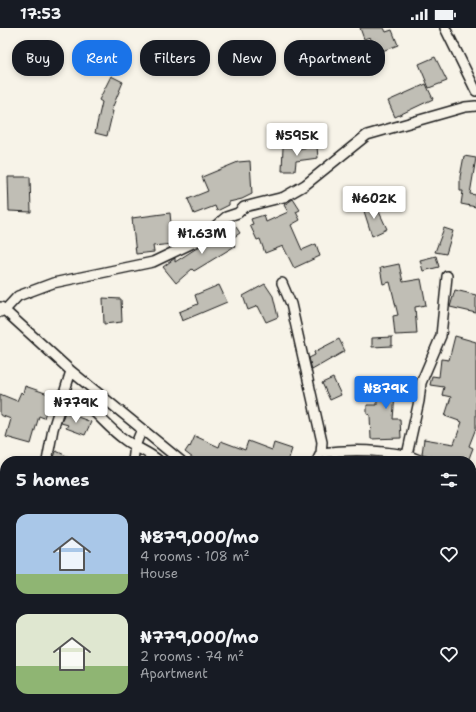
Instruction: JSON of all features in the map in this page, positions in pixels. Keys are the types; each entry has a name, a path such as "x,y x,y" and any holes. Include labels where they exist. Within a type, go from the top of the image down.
{"street":[{"path":"445,28 476,91"},
{"path":"175,456 71,371 2,310 18,296 46,286 153,262 199,240 226,217 238,213 244,207 284,197 305,185 367,134 421,118 465,107 476,106"},
{"path":"322,456 336,451 373,451 407,455 419,401 421,383 441,336 447,276"},
{"path":"282,283 295,318 322,442 319,456"},
{"path":"48,456 71,371"},
{"path":"64,393 84,402 124,439 153,456"},
{"path":"134,456 135,446 142,429"}],"building":[{"path":"360,28 384,28 386,32 392,30 398,45 385,50 385,40 371,40 370,37 364,39"},
{"path":"435,57 447,81 429,88 419,64"},
{"path":"111,76 123,82 111,111 113,111 107,136 95,133 102,102 99,100"},
{"path":"426,84 433,99 395,117 388,101"},
{"path":"317,146 318,158 296,161 295,171 282,171 283,147 296,147 296,149"},
{"path":"464,156 476,158 470,194 476,195 476,207 461,204 463,191 460,191 460,177"},
{"path":"250,161 252,194 242,199 229,202 229,205 217,211 215,206 194,214 188,199 208,191 202,177 238,162"},
{"path":"8,177 30,177 31,212 9,211"},
{"path":"293,199 300,210 296,212 300,220 291,225 302,250 316,244 320,256 294,268 283,246 265,253 260,239 257,240 250,225 253,224 251,219 264,215 266,222 288,212 284,205"},
{"path":"375,203 387,229 372,236 363,208"},
{"path":"170,213 173,244 153,246 154,252 136,254 132,218"},
{"path":"236,227 240,233 231,239 235,246 194,271 192,269 176,283 163,267 175,258 175,262 225,230 227,234"},
{"path":"444,228 453,231 446,254 435,252"},
{"path":"436,256 439,267 423,271 420,260"},
{"path":"399,264 403,282 421,279 426,305 415,307 417,334 395,335 393,316 398,315 390,282 383,284 380,268"},
{"path":"265,284 273,296 278,317 266,322 258,306 248,310 243,296"},
{"path":"219,285 227,302 182,321 179,312 198,304 195,295"},
{"path":"455,290 476,295 476,313 450,307"},
{"path":"103,298 121,299 122,322 104,324"},
{"path":"455,336 476,342 476,428 469,446 473,448 470,456 430,456 422,454 424,439 454,444 462,422 445,416 451,397 442,395 444,387 430,385 432,376 439,377 441,359 449,360"},
{"path":"392,337 392,346 372,347 372,338"},
{"path":"339,339 345,351 312,370 309,358 315,355 314,352"},
{"path":"333,378 341,395 330,400 322,383"},
{"path":"406,380 406,394 395,395 393,419 400,419 401,438 371,439 370,415 367,414 367,405 377,405 376,381"},
{"path":"25,386 51,395 44,418 39,416 31,444 6,437 11,419 0,415 0,394 17,401 21,392 23,394"},
{"path":"65,412 91,422 85,435 66,428 68,425 61,423"},
{"path":"195,436 219,447 221,441 245,450 248,441 272,450 274,443 292,449 290,456 190,456 185,452 189,446 190,447"},
{"path":"56,451 67,456 54,456"}]}
